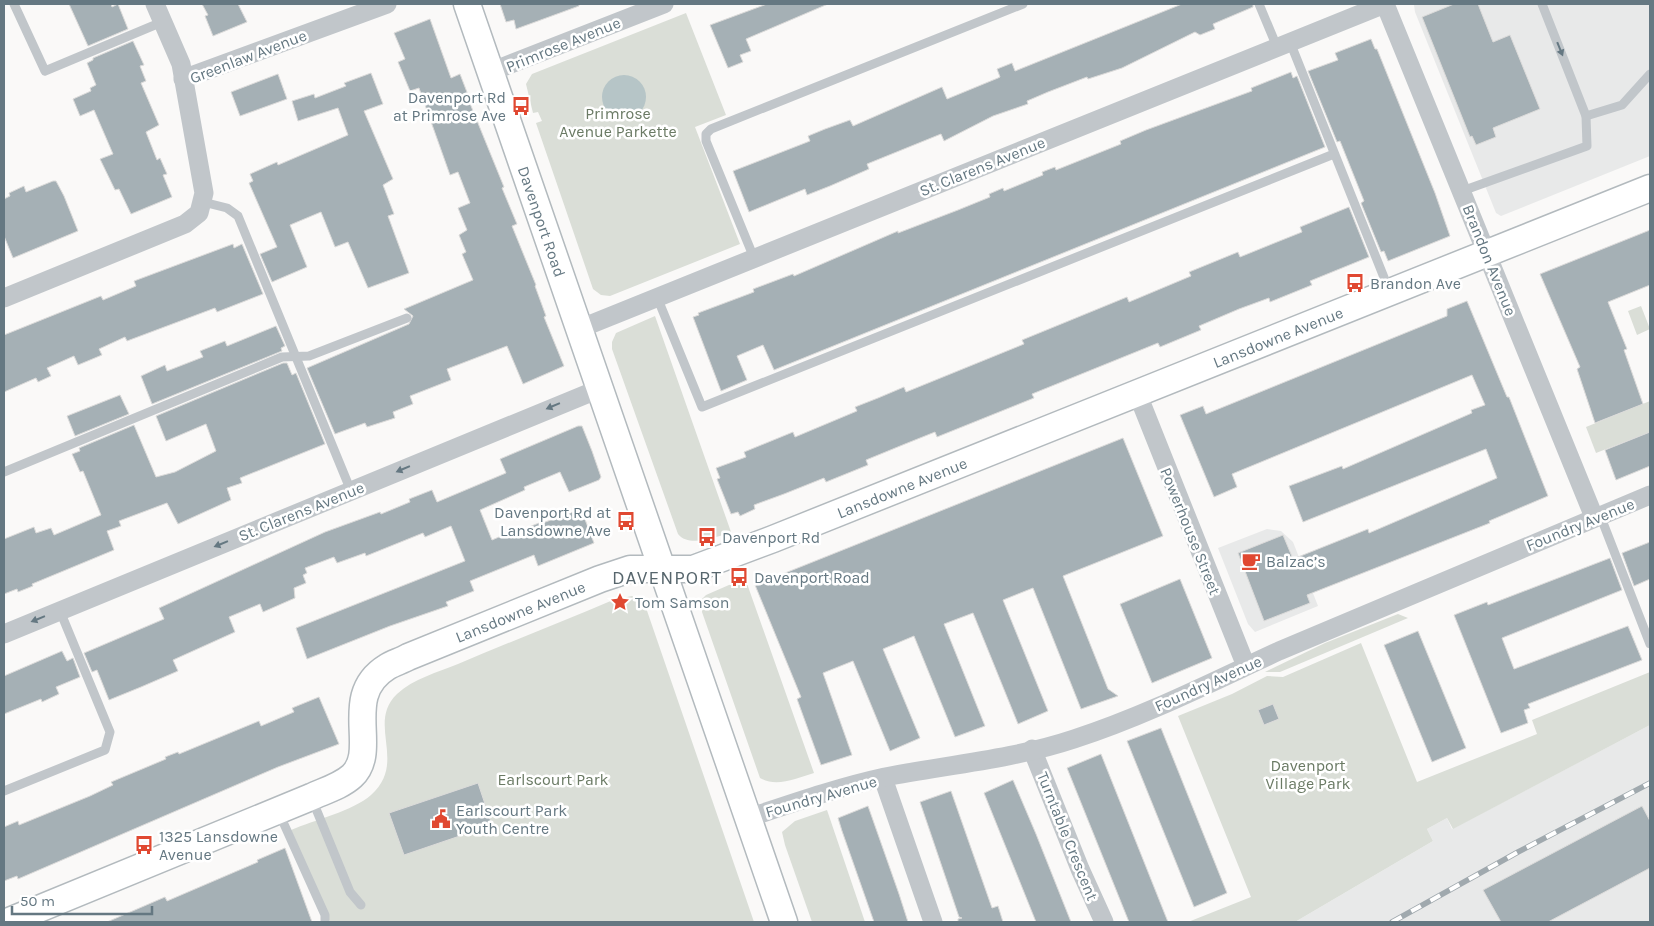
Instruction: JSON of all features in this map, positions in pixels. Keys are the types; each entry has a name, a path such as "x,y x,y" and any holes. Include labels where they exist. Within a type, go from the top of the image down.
{"street":[{"path":"154,4 180,64 183,79"},
{"name":"Greenlaw Avenue","path":"203,202 204,193 183,79 387,4"},
{"name":"Davenport Road","path":"467,4 784,922"},
{"name":"Primrose Avenue","path":"490,72 664,4"},
{"name":"St. Clarens Avenue","path":"579,329 1385,4"},
{"name":"Brandon Avenue","path":"1385,4 1597,516"},
{"name":"Lansdowne Avenue","path":"7,922 311,797 353,775 362,762 362,705 372,682 385,668 600,579 630,569 693,569 1138,395 1650,188"},
{"path":"4,298 185,224 199,213 203,202"},
{"name":"St. Clarens Avenue","path":"4,634 599,389"},
{"name":"Powerhouse Street","path":"1138,395 1246,666"},
{"name":"Foundry Avenue","path":"748,818 824,793 883,778 1032,750 1074,739 1202,688 1246,666 1650,495"},
{"name":"Turntable Crescent","path":"1032,750 1080,869 1104,922"},
{"path":"883,778 933,922"}],"lane":[{"path":"14,4 45,71 162,22"},
{"path":"754,258 706,141 706,134 711,129 1023,4"},
{"path":"1259,4 1284,45 1334,154 1390,293"},
{"path":"1462,191 1586,146 1586,116 1542,4"},
{"path":"1586,116 1622,105 1650,74"},
{"path":"657,297 702,407 1334,154"},
{"path":"203,202 228,208 238,216 351,491"},
{"path":"4,472 282,357 309,356 407,318"},
{"path":"1597,516 1650,644"},
{"path":"4,791 105,750 110,732 60,611"},
{"path":"311,797 350,892 361,905"},
{"path":"278,810 325,914 325,922"}],"shaded area":[{"path":"1650,4 1650,156 1501,216 1496,213 1415,12 1414,5"},
{"path":"624,75 636,79 642,85 646,97 642,109 636,115 624,119 612,115 606,109 602,97 606,85 612,79"},
{"path":"1267,529 1281,531 1293,542 1318,606 1255,632 1248,624 1218,548"},
{"path":"1650,725 1650,922 1295,922 1433,841 1427,829 1447,818 1452,829"}],"green space":[{"name":"Primrose Avenue Parkette","path":"686,13 726,115 695,127 740,244 610,296 601,295 593,289 536,123 542,121 538,112 533,113 526,84 532,74"},
{"path":"1641,306 1650,329 1637,335 1628,311"},
{"path":"655,316 731,532 711,539 689,540 678,534 612,349 612,342 616,333"},
{"path":"1650,401 1650,432 1596,453 1586,427"},
{"path":"745,578 814,773 787,781 773,782 760,778 702,612 702,599 706,595"},
{"name":"Earlscourt Park","path":"632,596 644,602 754,922 330,922 291,830 354,806 371,795 381,782 386,770 385,718 388,706 397,694 410,684 426,676 613,600"},
{"path":"1398,614 1408,618 1280,672 1265,672 1325,643"},
{"name":"Davenport Village Park","path":"1361,643 1417,782 1537,734 1532,720 1650,672 1650,725 1453,829 1447,818 1427,829 1433,841 1295,922 1188,922 1251,897 1178,716 1232,694 1267,676 1283,677"},
{"path":"827,810 865,922 812,922 785,845 782,832 795,821"}],"building":[{"path":"69,4 111,4 112,7 118,4 128,29 88,46"},
{"path":"202,4 238,4 247,22 213,36 205,16 208,15"},
{"path":"500,4 579,4 579,6 516,29 514,20 506,22"},
{"path":"767,4 828,4 746,39 751,51 740,55 743,62 728,68 710,25"},
{"path":"1182,4 1253,4 1253,7 1213,24 1215,29 1200,35 1195,32 1122,68 1088,79 1087,77 1048,92 1027,101 1028,104 993,116 944,141 941,134 867,164 869,169 830,186 807,195 805,189 749,212 733,171 810,141 808,136 825,129 850,120 853,126 942,87 947,99 1000,77 997,69 1012,63 1015,71"},
{"path":"1454,4 1478,4 1493,42 1510,35 1540,109 1493,128 1496,137 1476,145 1472,136 1470,137 1422,17"},
{"path":"430,19 451,78 460,74 504,187 502,188 517,224 512,226 536,285 546,316 544,317 564,366 523,384 507,346 447,369 451,380 410,396 413,404 393,412 395,418 367,427 365,423 335,434 307,368 409,324 413,316 404,309 473,280 462,254 466,252 459,235 467,230 458,208 470,203 458,172 450,175 419,88 410,91 398,62 405,59 394,33"},
{"path":"1371,39 1375,49 1377,49 1435,193 1450,236 1388,261 1384,251 1381,252 1361,203 1364,201 1340,141 1337,142 1308,71 1338,60 1335,53"},
{"path":"133,41 144,65 140,66 146,81 141,83 159,125 146,132 157,160 160,158 167,174 163,175 172,197 131,214 119,189 115,190 100,159 113,154 94,110 80,116 73,99 91,91 90,88 96,85 87,63 93,60 93,58"},
{"path":"1291,72 1293,78 1297,76 1325,147 774,370 763,345 737,356 747,380 721,391 693,317 699,315 698,313 754,292 753,289 793,274 794,276 898,231 898,233 990,197 989,194 1003,188 1004,191 1043,175 1042,172 1055,167 1056,170 1121,144 1120,141 1146,130 1252,91 1251,88"},
{"path":"371,73 383,104 364,111 393,179 383,185 394,214 388,216 409,273 368,288 348,242 335,247 321,212 290,225 307,267 272,282 260,254 277,247 249,183 253,181 250,174 277,162 278,165 348,135 338,108 298,121 292,101 314,94 315,98 346,86 344,83"},
{"path":"278,74 287,99 240,116 231,92"},
{"path":"56,181 64,196 78,231 13,258 4,236 4,199 10,196 9,193 24,186 26,192"},
{"path":"1349,207 1369,257 1310,281 1312,285 1270,302 1269,298 1199,326 1201,330 1160,347 1158,343 1032,394 1034,398 937,437 935,432 866,460 868,465 826,482 824,478 754,505 755,509 740,516 738,512 731,514 717,479 720,478 716,468 746,457 744,452 793,432 795,437 857,411 855,407 904,387 906,392 1024,344 1022,340 1127,297 1129,302 1191,276 1189,272 1238,252 1240,257 1302,232 1300,227"},
{"path":"1650,230 1650,285 1608,302 1627,349 1624,350 1643,404 1595,423 1577,369 1580,367 1540,274"},
{"path":"233,244 234,248 242,244 263,294 217,312 215,308 127,341 125,337 99,349 102,355 78,365 74,356 47,368 51,376 38,382 36,378 4,392 4,335 101,296 103,300 136,286 134,281"},
{"path":"1467,301 1507,397 1509,397 1548,496 1489,521 1490,523 1307,595 1310,603 1264,621 1238,553 1283,535 1293,559 1368,529 1369,533 1497,478 1486,449 1303,522 1289,486 1342,466 1343,469 1472,413 1471,410 1485,405 1472,375 1232,474 1237,487 1214,497 1180,415 1203,406 1206,414 1447,316 1447,309"},
{"path":"276,326 285,346 281,348 282,351 152,404 141,376 165,365 167,371 203,357 200,351 225,341 227,346"},
{"path":"283,363 287,363 292,375 296,373 325,444 240,478 242,483 227,488 231,500 178,524 167,503 119,521 121,526 107,531 114,550 32,584 33,586 18,592 17,589 4,594 4,539 34,527 36,533 51,528 54,535 101,515 83,471 80,472 72,454 80,451 79,448 134,425 156,477 175,472 216,451 206,424 166,441 156,416"},
{"path":"120,395 129,414 75,436 67,416"},
{"path":"582,426 592,451 601,477 599,480 569,492 560,472 524,487 525,490 480,510 492,540 520,528 521,530 581,509 594,543 538,566 534,555 470,581 474,591 446,602 448,606 390,626 307,659 296,628 465,561 451,526 425,537 423,533 366,556 365,553 337,563 334,557 305,568 307,573 303,575 306,583 294,588 295,598 263,612 260,604 229,617 235,632 173,660 178,671 141,687 109,700 97,670 92,672 84,653 164,619 159,608 325,532 380,512 381,514 410,502 409,499 432,490 437,502 506,473 500,459"},
{"path":"1650,432 1650,466 1616,480 1605,450"},
{"path":"1123,438 1163,536 1063,576 1108,689 1118,696 1081,709 1033,588 1003,600 1048,711 1018,724 973,613 944,624 985,726 955,737 914,636 883,649 920,738 890,751 853,661 823,673 852,755 821,765 797,699 801,697 755,585"},
{"path":"1650,542 1650,579 1634,586 1622,553"},
{"path":"1610,558 1622,590 1502,638 1514,669 1628,626 1642,660 1528,704 1530,708 1524,710 1528,723 1501,733 1454,615 1487,602 1488,605"},
{"path":"1180,579 1212,658 1152,683 1120,604"},
{"path":"1418,631 1466,748 1432,762 1384,645"},
{"path":"62,651 67,661 73,658 80,677 56,687 59,694 42,702 41,699 4,714 4,676"},
{"path":"319,697 339,744 278,767 18,879 17,876 4,881 4,827 18,821 19,825 90,796 113,785 111,782 166,759 165,757 178,752 179,754 259,721 261,726 294,712 292,708"},
{"path":"1273,704 1279,719 1264,725 1258,710"},
{"path":"1161,728 1227,893 1194,907 1127,741"},
{"path":"1101,754 1168,922 1129,922 1067,768"},
{"path":"1013,780 1071,922 1036,922 984,793"},
{"name":"Earlscourt Park Youth Centre","path":"478,783 492,825 404,855 389,813"},
{"path":"951,791 992,908 998,906 1003,922 958,922 958,919 962,918 959,917 920,802"},
{"path":"868,806 908,922 874,922 842,831 838,818"},
{"path":"1642,806 1650,821 1650,868 1548,922 1501,922 1483,890"},
{"path":"285,848 312,922 107,922 165,897 167,901 258,862 257,860"}],"railway":[{"path":"1392,922 1518,852 1650,783"}],"place":[{"name":"Davenport Rd at Primrose Ave","path":"521,106"},
{"name":"Brandon Ave","path":"1355,283"},
{"name":"Davenport Rd at Lansdowne Ave","path":"626,521"},
{"name":"Davenport Rd","path":"707,537"},
{"name":"Balzac’s","path":"1251,561"},
{"name":"Davenport Road","path":"739,577"},
{"name":"Tom Samson","path":"620,602"},
{"name":"Earlscourt Park Youth Centre","path":"441,819"},
{"name":"1325 Lansdowne Avenue","path":"144,845"}],"district":[{"name":"DAVENPORT","path":"667,577"}]}
